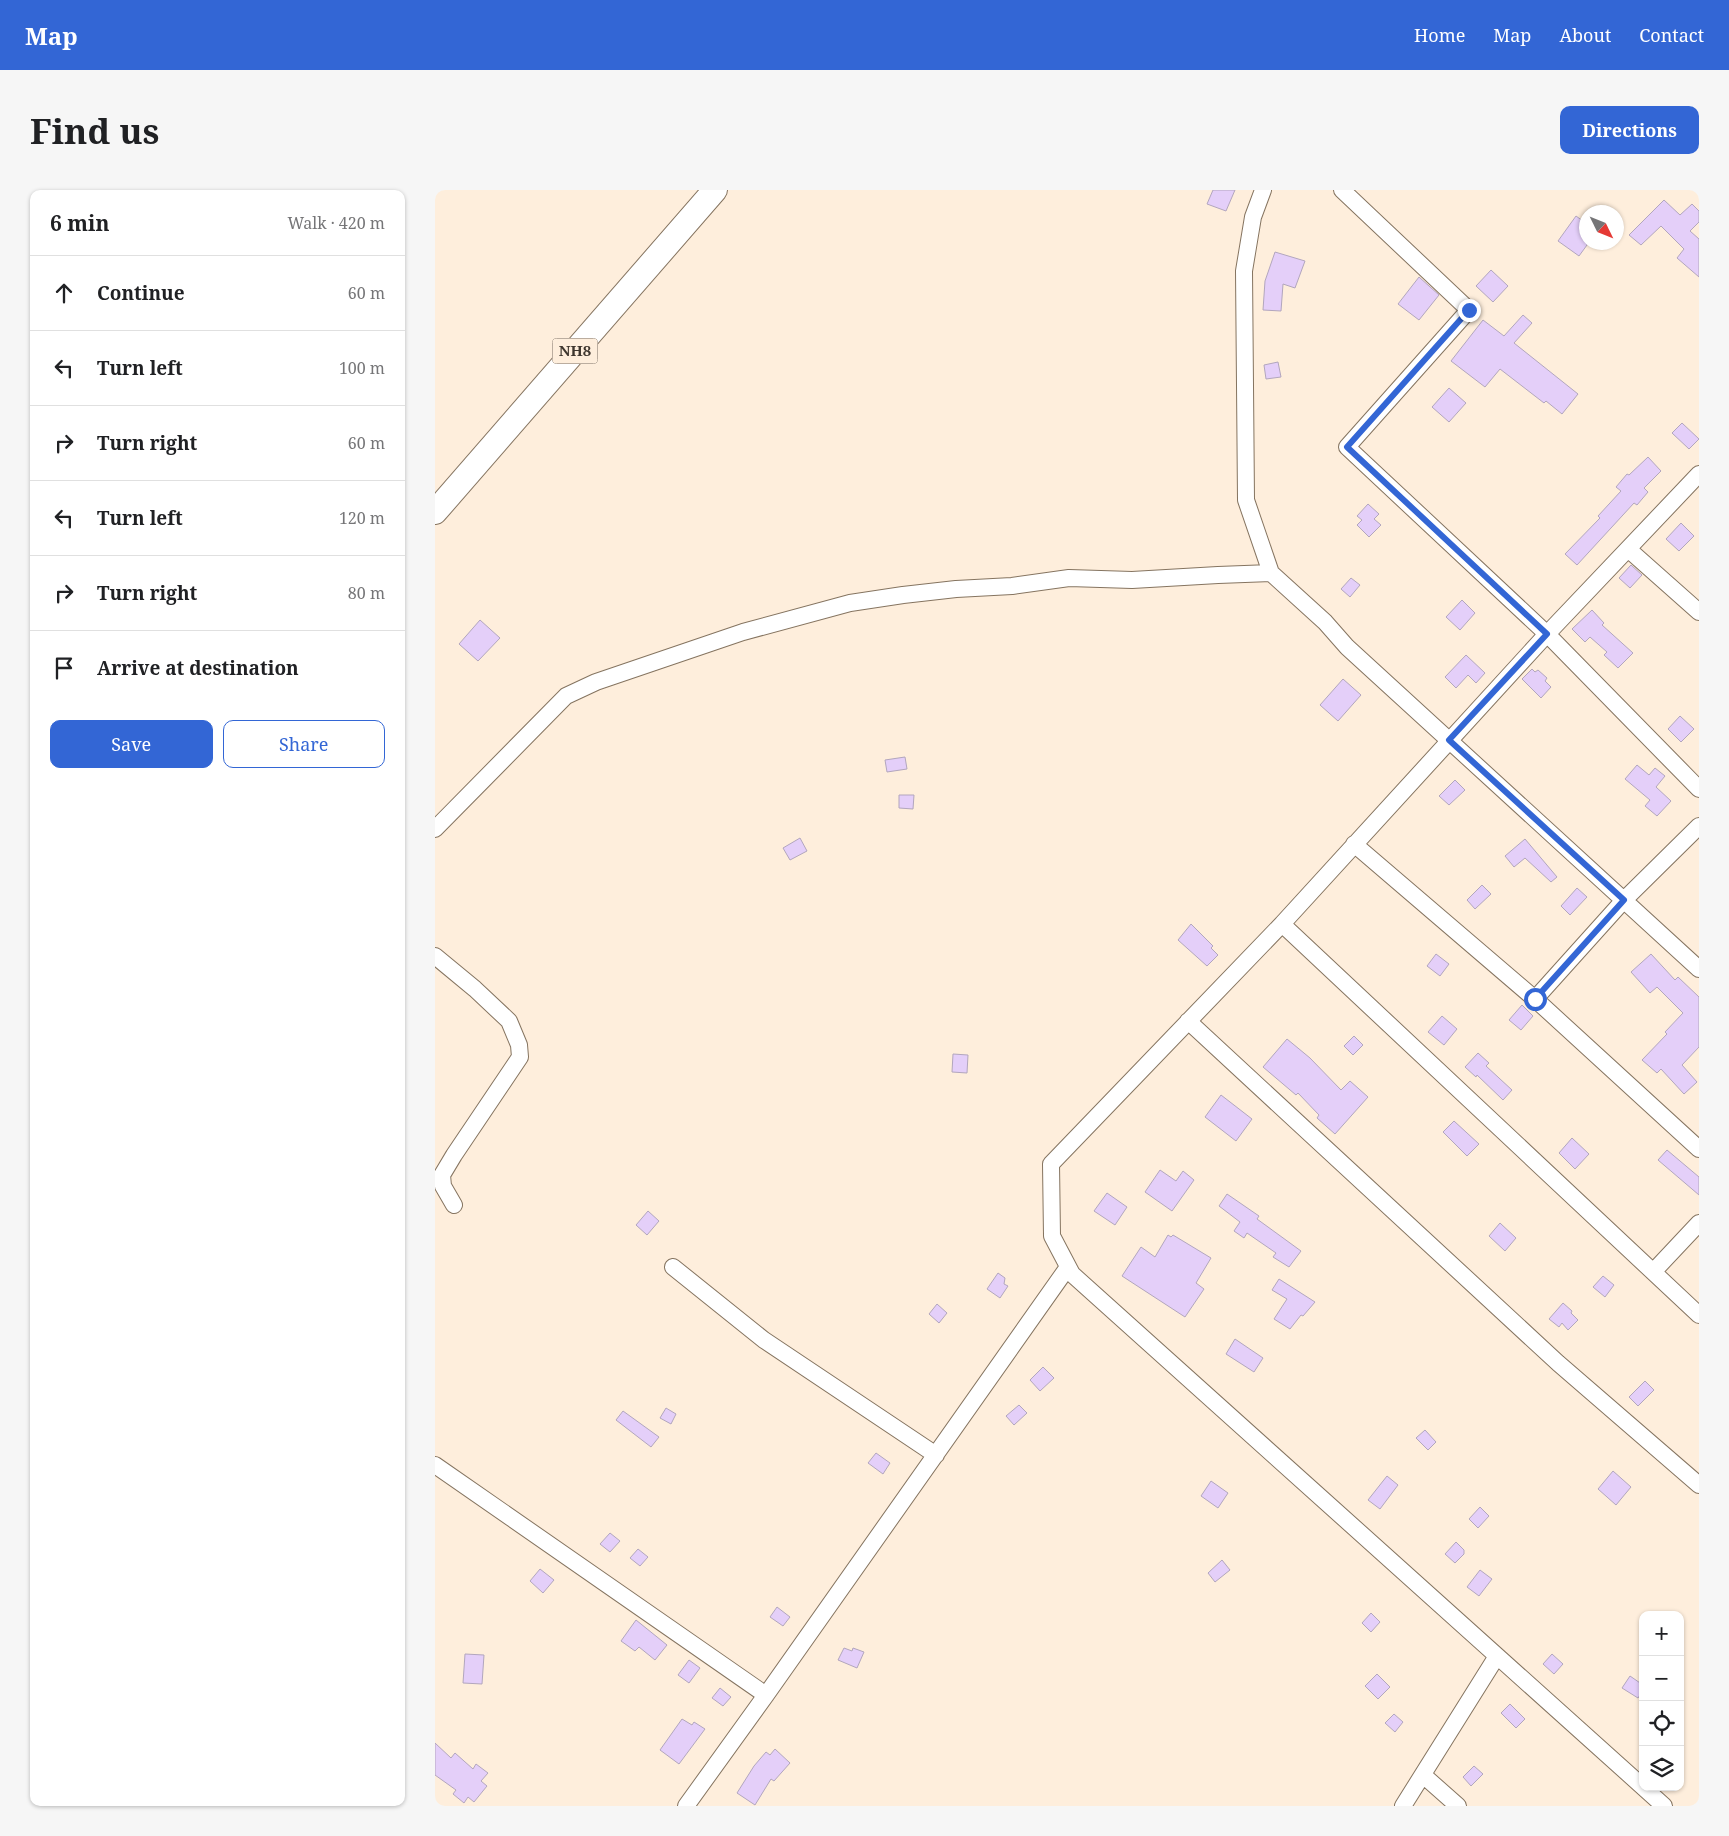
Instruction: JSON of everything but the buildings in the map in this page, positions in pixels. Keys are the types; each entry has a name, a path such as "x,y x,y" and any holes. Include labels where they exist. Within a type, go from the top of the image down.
{"highway":[{"name":"NH8","path":"435,512 715,190"}],"street":[{"path":"1263,190 1253,217 1244,271 1246,500 1271,573 1325,622 1347,647 1699,969"},
{"path":"1342,190 1469,310 1347,447 1547,634 1699,789"},
{"path":"1639,1783 1072,1274 1052,1236 1051,1164 1282,924 1547,634 1699,474"},
{"path":"1628,549 1699,612"},
{"path":"435,828 566,696 596,682 743,632 850,603 921,593 1012,586 1069,578 1132,580 1218,574 1271,573"},
{"path":"1535,999 1624,900 1699,826"},
{"path":"1354,844 1535,999 1699,1149"},
{"path":"1282,924 1699,1315"},
{"path":"435,956 509,1021 519,1045 519,1057 442,1175 443,1186 454,1204"},
{"path":"1189,1021 1558,1363 1699,1485"},
{"path":"1653,1272 1699,1224"},
{"path":"673,1267 764,1340 936,1455"},
{"path":"685,1806 766,1696 1068,1267"},
{"path":"435,1465 766,1696"},
{"path":"1403,1806 1497,1656"},
{"path":"1423,1775 1458,1806"},
{"path":"1647,1791 1664,1806"}],"route":[{"path":"1469,310 1347,447 1547,634 1449,740 1624,900 1535,999"}]}
